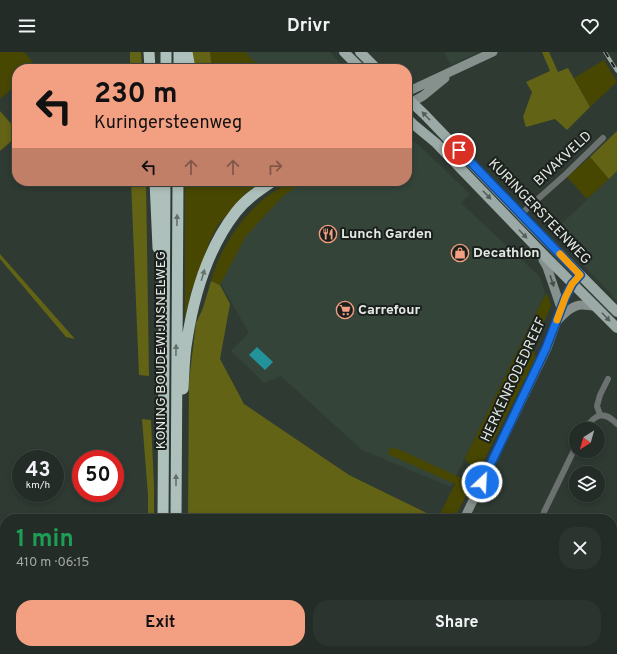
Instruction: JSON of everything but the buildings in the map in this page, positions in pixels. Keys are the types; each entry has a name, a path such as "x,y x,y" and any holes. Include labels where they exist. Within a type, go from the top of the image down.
{"highway":[{"path":"148,52 149,64"},
{"path":"166,52 166,64"},
{"path":"179,52 179,64"},
{"path":"187,52 189,64"},
{"path":"155,186 158,272 164,283"},
{"name":"KONING BOUDEWIJNSNELWEG","path":"163,514 165,186"},
{"name":"KONING BOUDEWIJNSNELWEG","path":"176,514 178,186"},
{"path":"176,417 182,397 186,342 192,312 205,268 220,237 236,212 251,197 266,186"}],"main road":[{"path":"344,52 356,64"},
{"path":"360,52 372,64"},
{"path":"412,90 493,52"},
{"path":"412,100 423,96 457,69"},
{"name":"KURINGERSTEENWEG","path":"412,104 424,114 617,312"},
{"name":"KURINGERSTEENWEG","path":"412,123 436,143 542,254 617,328"},
{"path":"542,254 561,308"},
{"name":"HERKENRODEDREEF","path":"466,514 546,348 572,284 580,275"},
{"path":"556,322 571,308 582,305 595,306"}],"street":[{"name":"BIVAKVELD","path":"521,214 603,138"},
{"path":"600,415 597,406 600,395 608,379"},
{"path":"590,422 592,419 600,415 611,418 617,424"},
{"path":"543,514 570,458"}],"shaded area":[{"path":"0,52 24,52 34,64 12,64 12,88 0,99"},
{"path":"130,52 141,52 142,64 130,64"},
{"path":"192,52 210,52 211,64 193,64"},
{"path":"210,52 245,52 256,64 211,64"},
{"path":"245,52 330,52 341,64 256,64"},
{"path":"444,52 479,52 451,65"},
{"path":"542,52 549,52 558,72 568,68 590,107 567,130 555,119 526,127 523,117 532,92 526,82 550,71"},
{"path":"604,60 617,82 590,107 574,78"},
{"path":"0,111 12,125 12,140 0,151"},
{"path":"617,131 617,171 609,179 590,157"},
{"path":"412,139 470,194 461,203 540,277 545,294 451,487 362,450 281,376 264,383 231,351 249,333 218,279 243,234 282,193 292,186 412,186"},
{"path":"590,157 609,179 587,199 567,177"},
{"path":"617,171 617,302 552,233"},
{"path":"131,186 146,186 149,376 139,375"},
{"path":"185,186 256,186 247,192 218,225 209,243 190,295 187,320 185,323"},
{"path":"283,186 298,186 284,195 246,236 220,285 211,281 225,246 232,235 247,215 265,198"},
{"path":"0,254 75,339 66,337 0,259"},
{"path":"211,281 220,285 230,304 220,359 244,404 349,475 429,514 188,514 189,381 196,323 203,308"},
{"path":"547,293 551,306 534,343 536,358 482,464 472,465 468,463 465,458"},
{"path":"142,419 151,420 154,514 148,514"},
{"path":"390,448 398,449 472,483 457,514 440,514 455,484 388,454"}],"water":[{"path":"257,347 273,362 265,370 249,355"}],"railway":[{"path":"605,52 617,71"}],"slow traffic":[{"path":"557,320 572,284 580,275 560,254"}],"place":[{"name":"Lunch Garden","path":"328,234"},
{"name":"Decathlon","path":"460,253"},
{"name":"Carrefour","path":"345,310"}],"route":[{"path":"459,150 580,275 572,284 566,296 546,348 482,482"}]}
